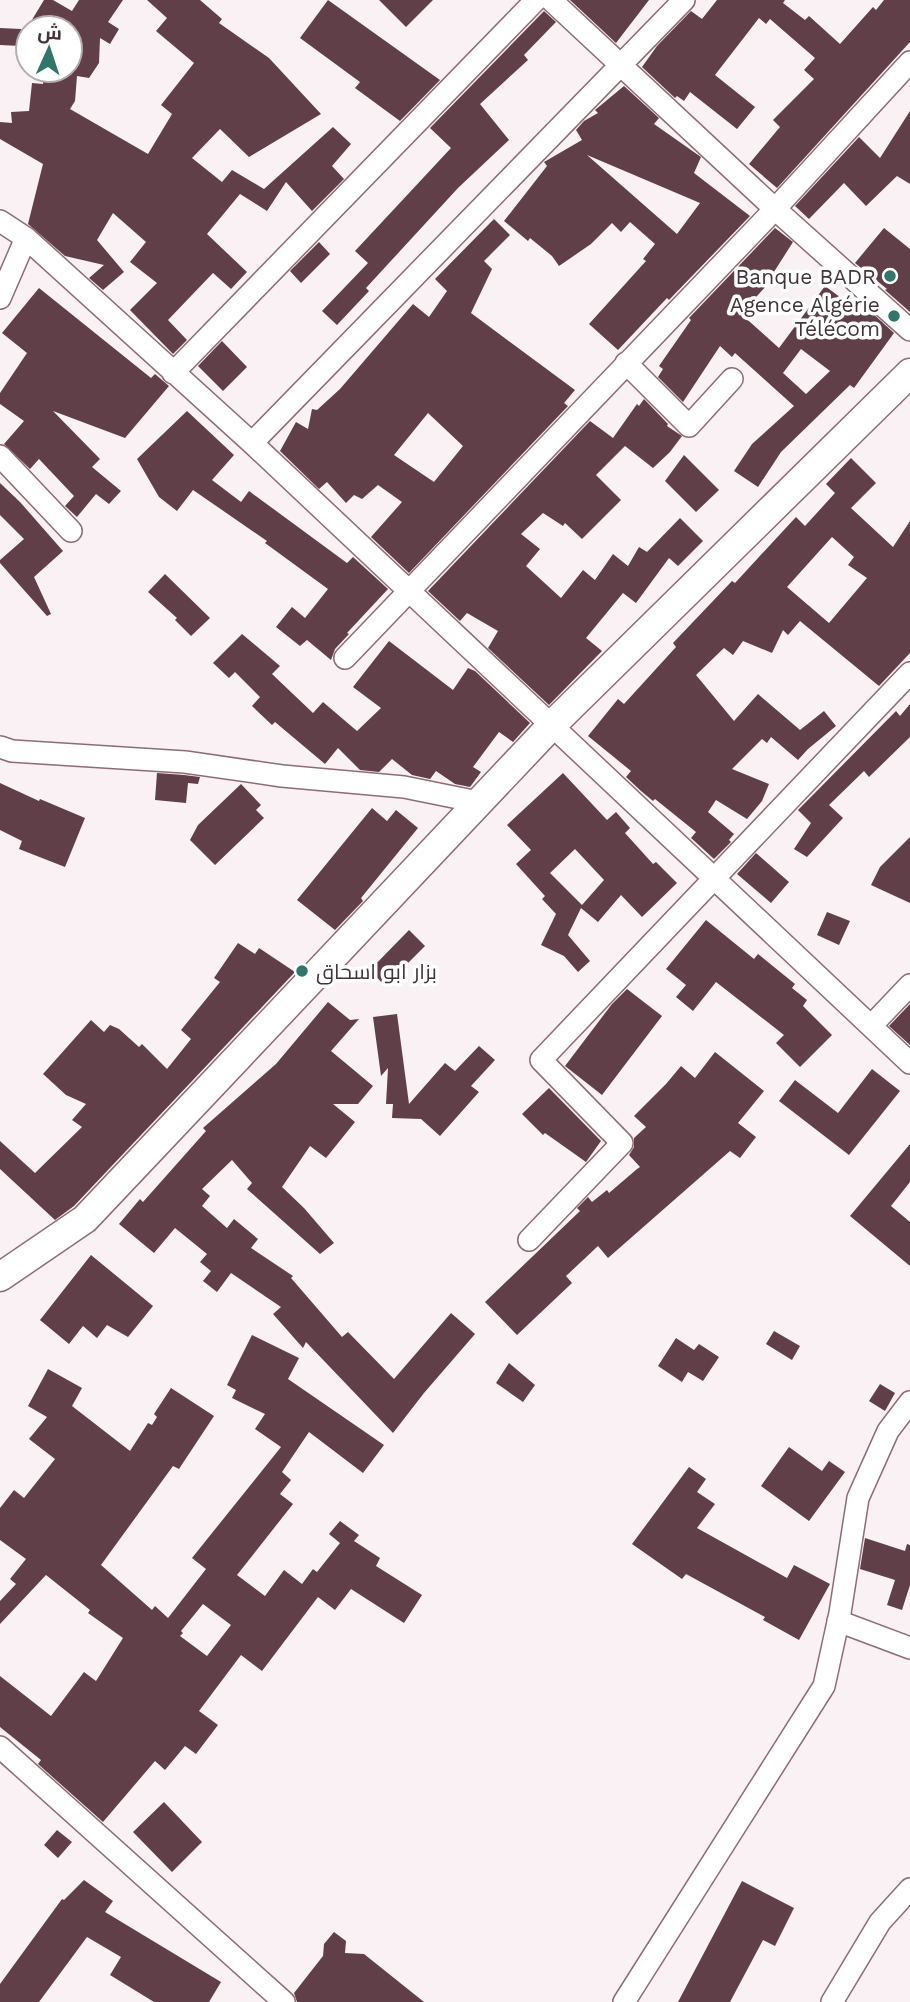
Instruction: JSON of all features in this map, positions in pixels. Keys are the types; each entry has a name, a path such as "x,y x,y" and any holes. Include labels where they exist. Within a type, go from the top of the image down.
{"street":[{"path":"173,373 536,0"},
{"path":"551,0 775,209 910,330"},
{"path":"252,443 684,0"},
{"path":"345,658 775,209 910,62"},
{"path":"0,221 26,238 252,443 910,1063"},
{"path":"0,299 26,238"},
{"path":"626,363 689,426 732,379"},
{"path":"0,1277 85,1219 552,724 910,373"},
{"path":"0,456 71,531"},
{"path":"529,1240 622,1143 541,1060 910,673"},
{"path":"6,749 185,762 282,776 404,787 478,802"},
{"path":"871,1027 910,985"},
{"path":"624,2002 824,1686 838,1621 858,1498 888,1431 910,1402"},
{"path":"838,1621 910,1648"},
{"path":"0,1747 284,2002"},
{"path":"832,2002 880,1922 910,1889"}],"building":[{"path":"44,0 53,0 72,11 79,0 123,0 108,22 119,29 110,44 100,38 99,63 89,78 84,77 84,14 36,14"},
{"path":"147,0 200,0 222,19 219,23 269,58 321,114 249,157 220,129 192,158 222,182 232,170 264,189 333,127 351,144 332,166 344,179 312,211 286,182 267,211 240,194 207,234 247,272 231,289 213,273 168,320 187,340 173,354 130,310 157,283 130,262 146,242 113,213 97,240 124,272 103,290 89,278 104,265 65,256 28,224 43,164 0,139 0,122 12,123 11,112 29,111 32,84 76,84 75,101 70,109 148,154 172,114 161,105 194,63 156,31 167,18"},
{"path":"328,0 440,80 400,121 355,88 360,82 300,38"},
{"path":"379,0 433,0 406,27"},
{"path":"570,0 649,0 616,43"},
{"path":"717,0 785,0 783,3 805,20 809,16 840,44 873,7 876,10 884,0 910,0 910,42 777,188 749,164 780,127 773,120 814,79 804,70 815,58 770,19 766,24 759,18 715,75 755,107 737,129 690,92 684,101 677,96 675,98 642,67 657,46 691,11 702,19"},
{"path":"544,11 556,22 524,55 528,60 480,104 509,140 458,188 366,288 369,291 337,325 322,311 368,263 355,251 451,148 430,128"},
{"path":"0,28 14,29 14,46 0,45"},
{"path":"624,86 659,118 654,124 701,157 694,173 750,216 618,350 589,324 646,261 643,259 655,244 630,222 621,232 612,223 591,244 559,266 552,256 530,238 528,241 504,221 547,166 544,162 582,140 576,130 584,121 598,113 595,110","holes":["587,155 700,203 677,234"]},
{"path":"910,111 910,184 897,176 866,206 844,183 809,219 795,206 859,137 880,158"},
{"path":"494,219 510,235 484,261 492,269 471,313 575,390 564,403 568,406 409,573 371,537 402,502 378,485 362,499 354,495 346,503 327,482 319,489 280,451 296,422 308,429 312,409 317,410 340,389 413,304 429,317 447,291 435,279","holes":["428,413 463,446 434,482 394,455"]},
{"path":"775,228 793,242 772,275 774,277 741,314 779,348 825,286 864,315 869,310 894,333 854,388 850,385 781,452 758,487 734,471 752,444 794,406 735,353 732,357 720,346 683,402 658,377 663,369 659,366 691,320 689,318","holes":["801,349 830,371 806,394 783,373"]},
{"name":"Banque BADR","path":"884,228 910,249 910,312 855,263"},
{"path":"319,242 330,254 301,283 290,271"},
{"path":"39,288 151,378 155,374 169,386 125,438 53,411 100,459 92,467 121,491 109,504 96,494 77,517 65,506 74,496 39,459 30,469 4,444 24,421 0,404 0,393 27,353 2,333"},
{"path":"222,341 247,367 223,391 198,366"},
{"path":"644,399 667,426 682,436 653,468 625,446 596,475 621,500 582,539 565,523 563,526 543,513 521,534 540,549 526,566 561,598 583,570 595,580 613,554 628,566 639,547 647,552 680,518 703,541 678,566 669,558 636,603 623,593 586,638 602,651 549,705 488,648 498,631 467,613 460,621 428,591 590,421 613,438 637,404 639,406"},
{"path":"187,411 234,455 212,480 241,502 249,491 347,563 353,557 388,589 347,633 349,634 335,649 331,660 307,640 300,646 276,627 292,607 305,618 328,589 265,543 267,541 193,490 177,511 159,497 137,459"},
{"path":"684,455 719,490 696,512 665,481"},
{"path":"851,458 876,483 851,508 893,547 910,521 910,653 879,686 800,621 788,635 783,630 772,653 743,641 733,655 724,648 696,675 734,721 758,694 800,730 824,711 836,726 798,760 771,737 767,743 762,739 732,769 769,784 762,801 747,819 716,800 708,812 734,834 729,840 731,842 714,859 691,838 696,832 641,791 626,777 631,771 588,736 618,699 624,704 676,647 673,643 732,581 735,583 796,517 805,526 835,493 826,484","holes":["832,537 854,557 848,565 867,578 829,623 787,587"]},
{"path":"0,483 63,551 34,577 51,614 47,616 0,563 0,560 24,539 0,515"},
{"path":"165,574 210,618 191,636 175,620 177,618 148,592"},
{"path":"242,634 280,666 272,674 313,713 323,702 357,731 381,708 353,687 389,641 453,690 468,668 475,671 530,723 513,742 499,732 473,767 481,772 470,787 455,784 436,771 430,779 412,775 392,759 379,772 360,770 338,748 325,764 275,722 272,725 252,706 260,697 235,672 229,678 213,663"},
{"path":"910,704 910,737 869,777 864,771 829,805 843,818 807,857 794,849 811,823 798,810 896,711 900,716"},
{"path":"157,773 200,777 198,784 188,783 186,803 155,800"},
{"path":"563,773 607,820 616,812 630,828 625,833 653,864 656,862 677,883 642,917 621,895 598,922 581,908 568,935 590,961 578,972 564,956 541,945 556,914 542,899 545,896 516,864 531,850 507,825","holes":["575,849 604,880 582,905 550,873"]},
{"path":"0,783 85,818 65,867 19,849 22,841 0,830"},
{"path":"241,784 261,805 256,810 264,818 215,865 190,840 198,825"},
{"path":"372,808 387,821 396,810 418,828 361,898 363,901 335,930 297,900"},
{"path":"910,837 910,903 871,885 880,867"},
{"path":"756,853 789,882 771,903 737,874"},
{"path":"827,912 850,921 839,945 817,935"},
{"path":"706,920 754,959 758,954 795,984 792,988 807,1000 803,1006 832,1035 800,1067 776,1043 784,1035 716,982 693,1011 676,997 686,985 666,969"},
{"path":"409,930 425,946 385,986 370,970"},
{"path":"238,943 255,954 259,948 295,972 74,1206 55,1220 0,1169 0,1141 35,1173 82,1127 72,1120 86,1104 66,1095 43,1074 91,1020 104,1032 110,1025 119,1029 139,1047 142,1044 167,1069 191,1039 181,1030 220,982 214,978"},
{"path":"627,989 662,1016 602,1095 565,1066 612,1004"},
{"path":"328,1002 350,1020 359,1019 331,1051 373,1086 358,1104 333,1104 355,1122 326,1158 310,1146 282,1187 334,1243 320,1254 247,1189 252,1183 232,1160 202,1189 210,1196 202,1206 227,1228 234,1219 258,1239 251,1248 293,1276 291,1278 342,1337 348,1332 394,1379 451,1313 475,1334 393,1433 306,1342 303,1348 273,1314 281,1307 231,1273 217,1292 203,1281 211,1271 200,1262 207,1254 175,1228 154,1253 119,1224 140,1199 143,1202 206,1131 203,1128 276,1064"},
{"path":"910,1004 910,1045 889,1026"},
{"path":"397,1014 409,1104 445,1063 455,1071 479,1046 495,1060 471,1086 479,1092 440,1136 421,1119 392,1118 393,1104 386,1104 388,1068 381,1076 373,1017"},
{"path":"715,1052 764,1091 738,1123 756,1137 740,1158 730,1151 608,1258 598,1246 566,1276 572,1283 517,1335 485,1302 580,1211 577,1208 588,1197 592,1202 607,1190 609,1193 640,1167 629,1155 634,1147 634,1138 646,1127 634,1116 681,1066 695,1078"},
{"path":"872,1069 900,1091 849,1155 779,1101 795,1080 838,1113"},
{"path":"549,1088 601,1141 586,1162 545,1133 543,1135 522,1114"},
{"path":"910,1144 910,1182 891,1206 910,1222 910,1266 850,1216"},
{"path":"91,1255 153,1306 128,1337 107,1325 97,1338 83,1326 69,1344 40,1320"},
{"path":"774,1331 800,1346 792,1360 766,1344"},
{"path":"252,1335 299,1358 288,1379 384,1445 363,1473 309,1432 282,1472 291,1480 280,1494 293,1504 237,1575 265,1596 284,1570 302,1584 313,1569 317,1572 340,1543 329,1534 340,1521 359,1535 354,1541 380,1558 376,1566 422,1595 404,1623 351,1589 335,1610 318,1597 262,1671 241,1655 199,1711 218,1725 196,1754 185,1746 165,1770 155,1761 103,1822 38,1764 41,1760 0,1727 0,1676 51,1716 84,1672 96,1681 123,1638 88,1613 90,1610 46,1575 0,1624 0,1601 16,1584 10,1579 26,1559 0,1540 0,1508 14,1490 24,1498 55,1459 29,1439 47,1417 28,1406 48,1369 82,1388 72,1406 130,1451 148,1423 152,1425 157,1417 154,1414 171,1388 214,1416 179,1469 173,1466 101,1565 152,1610 155,1606 168,1618 206,1569 192,1558 281,1447 255,1429 265,1414 232,1398 236,1390 227,1385","holes":["203,1604 231,1625 207,1656 180,1636 183,1633 181,1631"]},
{"path":"676,1338 694,1350 699,1344 719,1357 703,1381 688,1372 682,1382 658,1366"},
{"path":"509,1363 535,1385 523,1402 496,1383"},
{"path":"880,1384 895,1393 885,1411 869,1401"},
{"path":"789,1447 822,1471 829,1461 845,1472 809,1521 761,1486"},
{"path":"689,1467 706,1479 697,1492 715,1504 697,1528 787,1578 794,1565 830,1584 799,1640 763,1620 765,1617 686,1574 682,1579 632,1544"},
{"path":"865,1538 905,1551 907,1544 910,1545 910,1585 902,1610 887,1605 895,1580 860,1569"},
{"path":"164,1802 202,1842 172,1872 133,1832"},
{"path":"57,1830 72,1842 58,1858 44,1845"},
{"path":"84,1880 113,1901 105,1912 221,1982 209,2002 154,2002 110,1975 121,1957 87,1937 39,2002 0,2002 0,1984 62,1899"},
{"path":"742,1881 794,1908 775,1946 763,1940 730,2002 678,2002"},
{"path":"334,1932 346,1941 345,1953 364,1954 424,2002 297,2002 294,1993 323,1956 324,1944"}],"place":[{"name":"Banque BADR","path":"890,276"},
{"name":"Agence Algérie Télécom","path":"894,316"},
{"name":"بزار ابو اسحاق","path":"302,971"}]}
